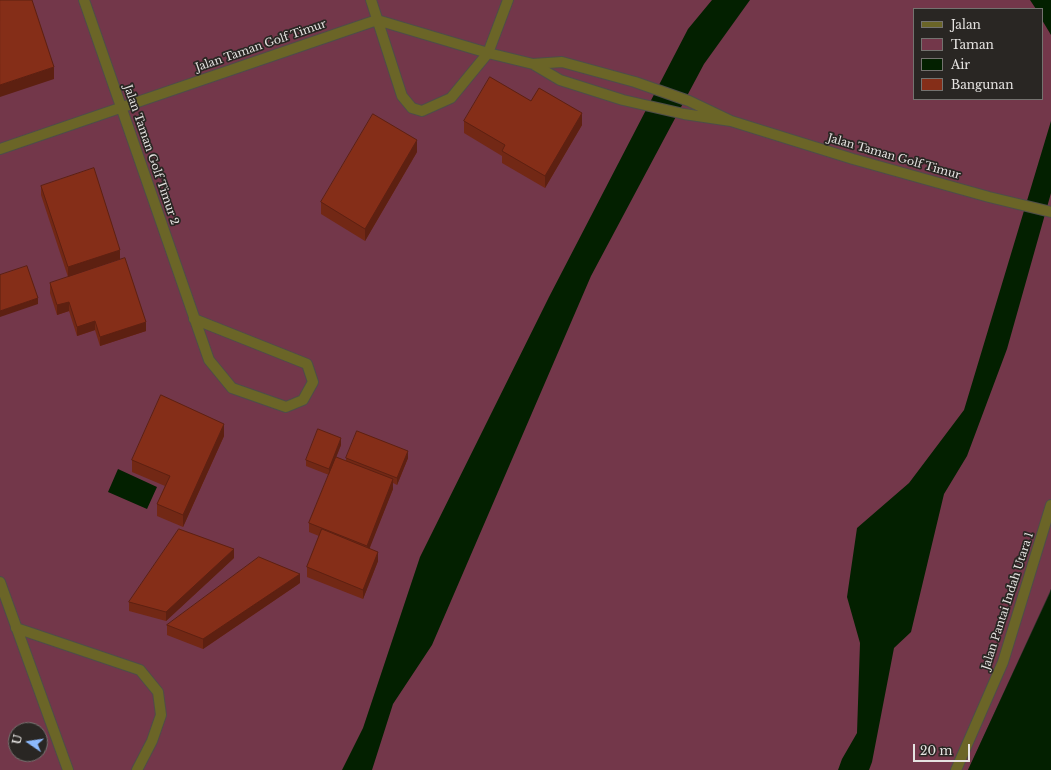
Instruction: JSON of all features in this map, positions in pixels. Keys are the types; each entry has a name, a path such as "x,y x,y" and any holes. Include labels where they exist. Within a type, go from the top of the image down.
{"street":[{"name":"Jalan Taman Golf Timur 2","path":"84,0 122,107 194,319 209,360 232,388 286,407 303,400 313,382 306,364 194,319"},
{"path":"371,0 402,96 412,108 422,111 451,98 488,53 508,0"},
{"name":"Jalan Taman Golf Timur","path":"0,149 377,20 488,53 533,64 560,80 623,100 684,114 732,121"},
{"name":"Jalan Taman Golf Timur","path":"533,64 562,62 634,82 689,101 732,121 852,159 989,197 1051,212"},
{"name":"Jalan Pantai Indah Utara 1","path":"956,770 1003,662 1051,505"},
{"path":"0,582 68,770"},
{"path":"16,628 140,670 149,679 158,692 161,715 152,741 137,770"}],"green space":[{"path":"0,0 1051,0 1051,589 968,770 0,770"}],"water":[{"path":"712,0 750,0 704,64 591,276 432,645 393,704 372,770 342,770 363,728 420,557 549,297 688,29"},
{"path":"1030,0 1051,0 1051,35 1043,22 1043,8 1035,8"},
{"path":"1051,121 1051,193 1007,349 967,456 944,494 911,632 894,648 872,762 869,770 838,770 842,759 857,733 860,643 847,597 857,528 909,483 964,410"},
{"path":"118,469 157,487 147,509 108,492"},
{"path":"1051,589 1051,770 968,770 1050,593"}],"building":[{"path":"0,0 32,0 54,67 0,85"},
{"path":"490,77 531,101 539,88 582,113 545,176 502,151 505,145 464,121"},
{"path":"373,114 417,140 365,229 321,202"},
{"path":"94,168 120,250 68,267 41,186"},
{"path":"125,258 146,322 100,337 95,321 77,327 69,302 57,305 50,283"},
{"path":"27,266 38,298 0,311 0,275"},
{"path":"161,395 224,424 183,515 157,504 170,476 132,460"},
{"path":"318,429 341,438 329,469 306,460"},
{"path":"357,431 408,451 397,478 346,458"},
{"path":"336,457 393,479 367,546 309,523"},
{"path":"179,529 234,549 166,612 129,602"},
{"path":"322,529 378,552 363,590 307,567"},
{"path":"259,557 300,574 203,639 167,625"}]}
